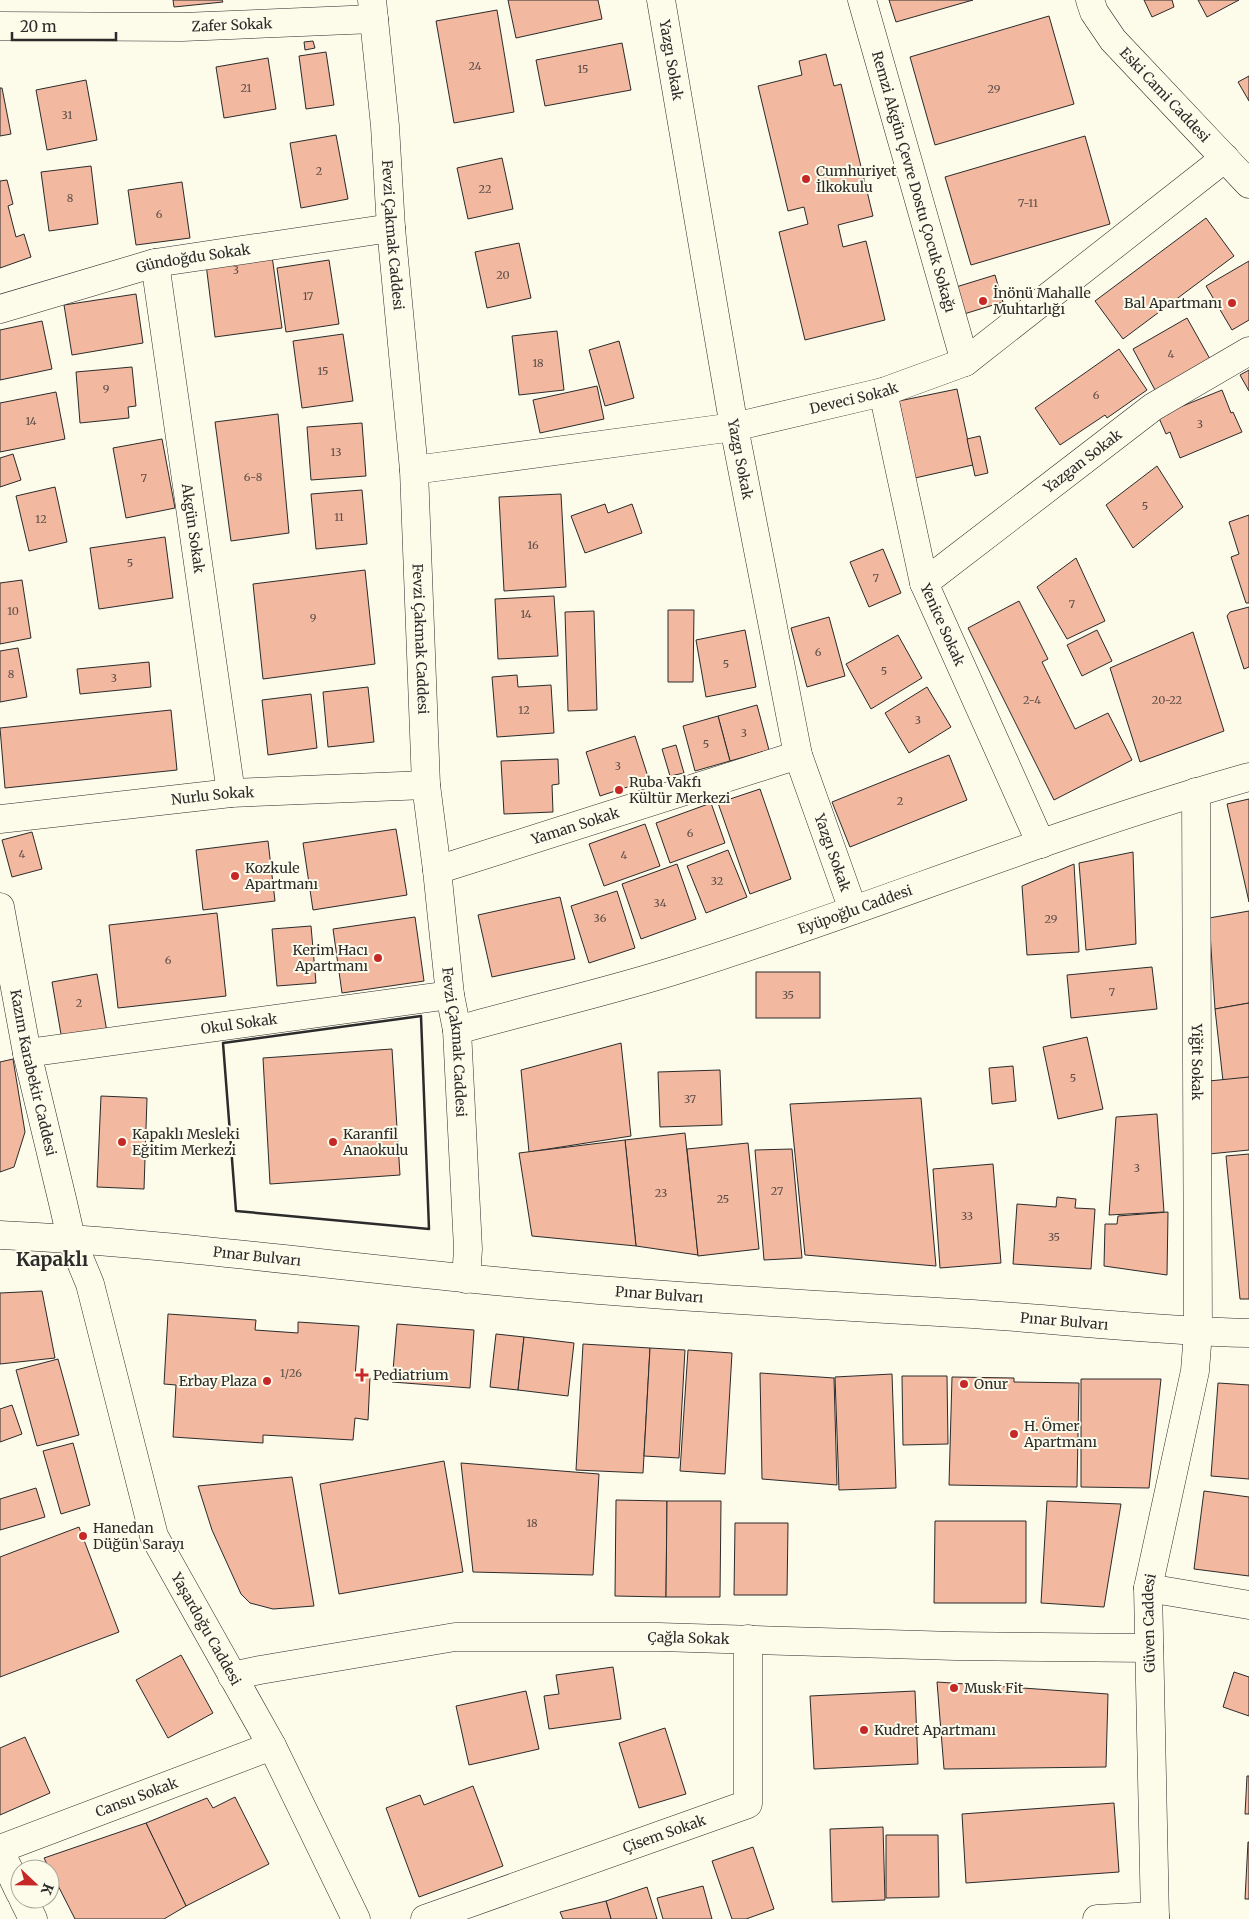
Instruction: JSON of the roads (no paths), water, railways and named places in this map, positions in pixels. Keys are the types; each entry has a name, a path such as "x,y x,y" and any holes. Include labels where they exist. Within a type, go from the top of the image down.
{"street":[{"name":"Yazgı Sokak","path":"661,0 734,427 798,755 853,910"},
{"name":"Remzi Akgün Çevre Dostu Çocuk Sokağı","path":"862,0 966,362"},
{"name":"Eski Cami Caddesi","path":"1090,0 1094,12 1113,40 1249,184"},
{"name":"Zafer Sokak","path":"0,26 182,27 373,9"},
{"name":"Fevzi Çakmak Caddesi","path":"373,9 385,126 391,228 414,470 426,785 450,995 457,1030 468,1249 466,1279"},
{"name":"Deveci Sokak","path":"414,470 734,427 883,392 966,362 1225,158"},
{"name":"Gündoğdu Sokak","path":"0,309 155,263 391,228"},
{"name":"Akgün Sokak","path":"155,263 231,793"},
{"name":"Yazgan Sokak","path":"924,583 1153,407 1249,351"},
{"name":"Yenice Sokak","path":"883,392 924,583 1041,844"},
{"name":"Yaman Sokak","path":"437,870 798,755"},
{"name":"Eyüpoğlu Caddesi","path":"457,1030 682,969 1041,844 1196,792 1249,778"},
{"name":"Nurlu Sokak","path":"0,819 231,793 426,785"},
{"name":"Yiğit Sokak","path":"1196,792 1198,1332"},
{"name":"Kazım Karabekir Caddesi","path":"0,907 27,1053 72,1238"},
{"name":"Okul Sokak","path":"27,1053 450,995"},
{"path":"0,1235 72,1238"},
{"name":"Pınar Bulvarı","path":"72,1238 155,1245 466,1279 663,1295 978,1314 1198,1332 1249,1333"},
{"path":"0,1241 72,1238"},
{"name":"Yaşardoğu Caddesi","path":"72,1238 90,1284 154,1536 272,1746 356,1919"},
{"name":"Güven Caddesi","path":"1155,1917 1148,1588 1195,1371 1198,1332"},
{"path":"1148,1588 1249,1606"},
{"name":"Çağla Sokak","path":"232,1676 455,1637 748,1639 955,1646 1149,1648"},
{"name":"Çisem Sokak","path":"425,1919 748,1804 748,1639"},
{"name":"Cansu Sokak","path":"0,1850 272,1746"},
{"path":"0,1850 10,1872"},
{"path":"1097,1919 1155,1917"}],"place":[{"name":"Cumhuriyet İlkokulu","path":"806,179"},
{"name":"İnönü Mahalle Muhtarlığı","path":"983,301"},
{"name":"Bal Apartmanı","path":"1232,303"},
{"name":"Ruba Vakfı Kültür Merkezi","path":"619,790"},
{"name":"Kozkule Apartmanı","path":"235,876"},
{"name":"Kerim Hacı Apartmanı","path":"378,958"},
{"name":"Kapaklı Mesleki Eğitim Merkezi","path":"122,1142"},
{"name":"Karanfil Anaokulu","path":"333,1142"},
{"name":"Pediatrium","path":"362,1375"},
{"name":"Erbay Plaza","path":"267,1381"},
{"name":"Onur","path":"964,1384"},
{"name":"H. Ömer Apartmanı","path":"1014,1434"},
{"name":"Hanedan Düğün Sarayı","path":"83,1536"},
{"name":"Musk Fit","path":"954,1688"},
{"name":"Kudret Apartmanı","path":"864,1730"}],"district":[{"name":"Kapaklı","path":"52,1259"}]}
